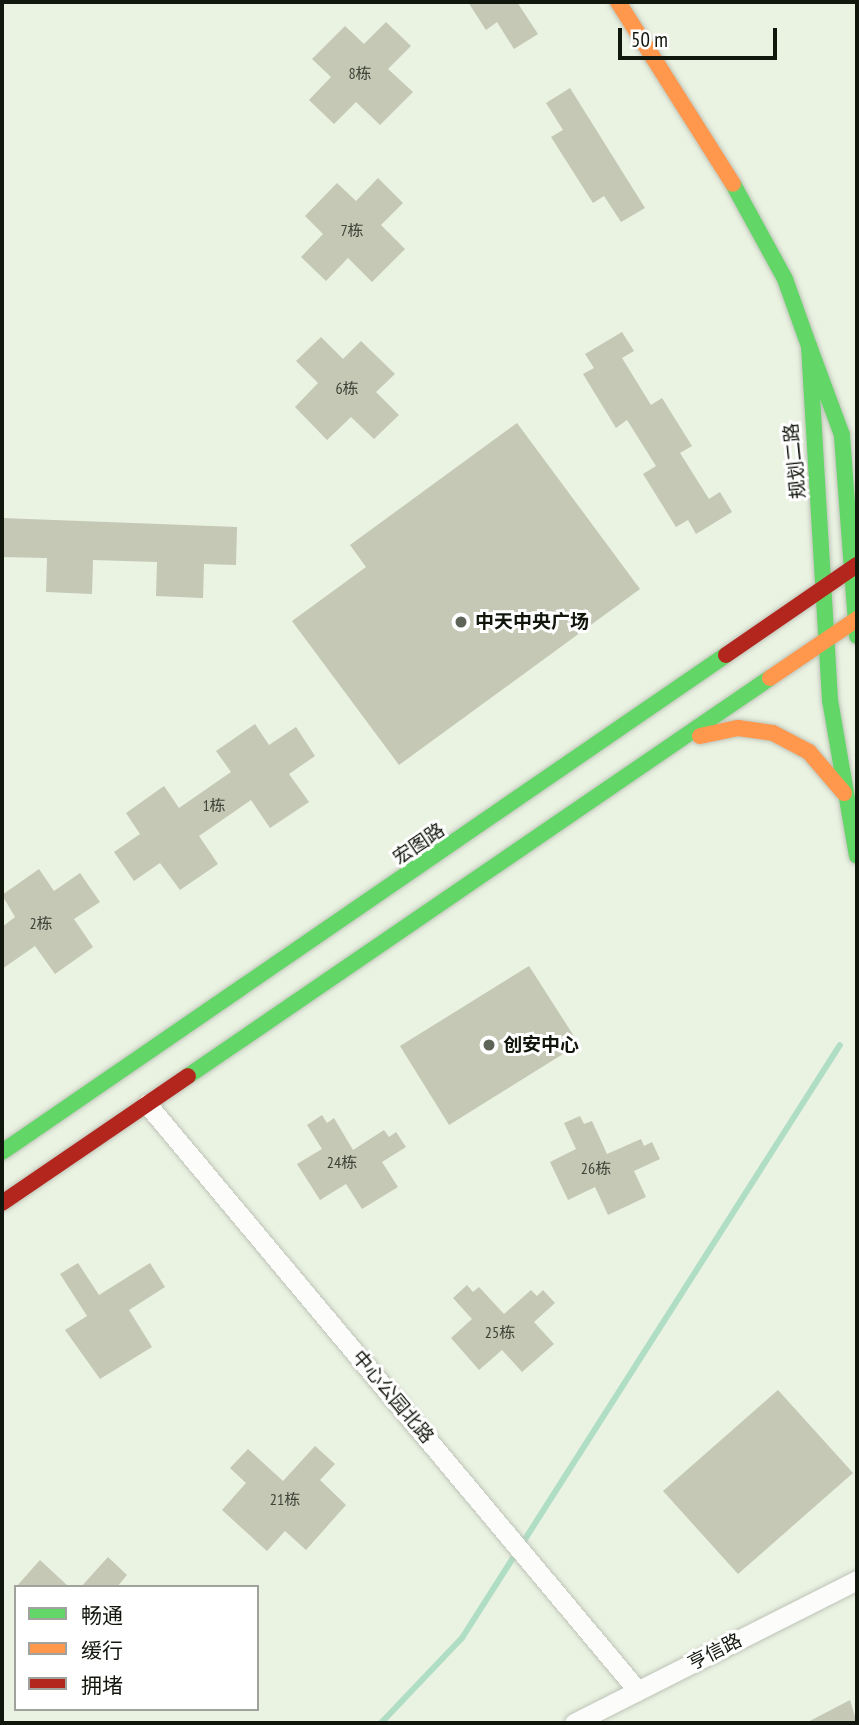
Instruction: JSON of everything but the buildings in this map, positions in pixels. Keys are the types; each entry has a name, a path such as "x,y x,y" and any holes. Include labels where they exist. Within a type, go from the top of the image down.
{"main road":[{"path":"618,2 754,217 785,279 842,435 855,566 857,639"},
{"name":"规划二路","path":"809,346 830,701 857,856"},
{"name":"宏图路","path":"2,1152 855,566"},
{"path":"2,1203 857,620"},
{"path":"682,740 738,728 773,733 809,752 847,799"}],"street":[{"name":"中心公园北路","path":"147,1104 638,1691"},
{"name":"亨信路","path":"574,1723 857,1580"}],"waterway":[{"path":"381,1723 462,1638 840,1045"}],"traffic: fast":[{"path":"733,184 785,279 809,346"},
{"path":"857,636 842,435 809,346 830,700 857,856"},
{"path":"2,1152 726,655"},
{"path":"188,1076 770,678"}],"traffic: slow":[{"path":"618,2 733,184"},
{"path":"770,678 857,619"},
{"path":"700,736 738,728 773,733 809,752 844,793"}],"traffic: jam":[{"path":"726,655 857,565"},
{"path":"2,1203 188,1076"}],"place":[{"name":"中天中央广场","path":"461,622"},
{"name":"创安中心","path":"489,1045"}]}
